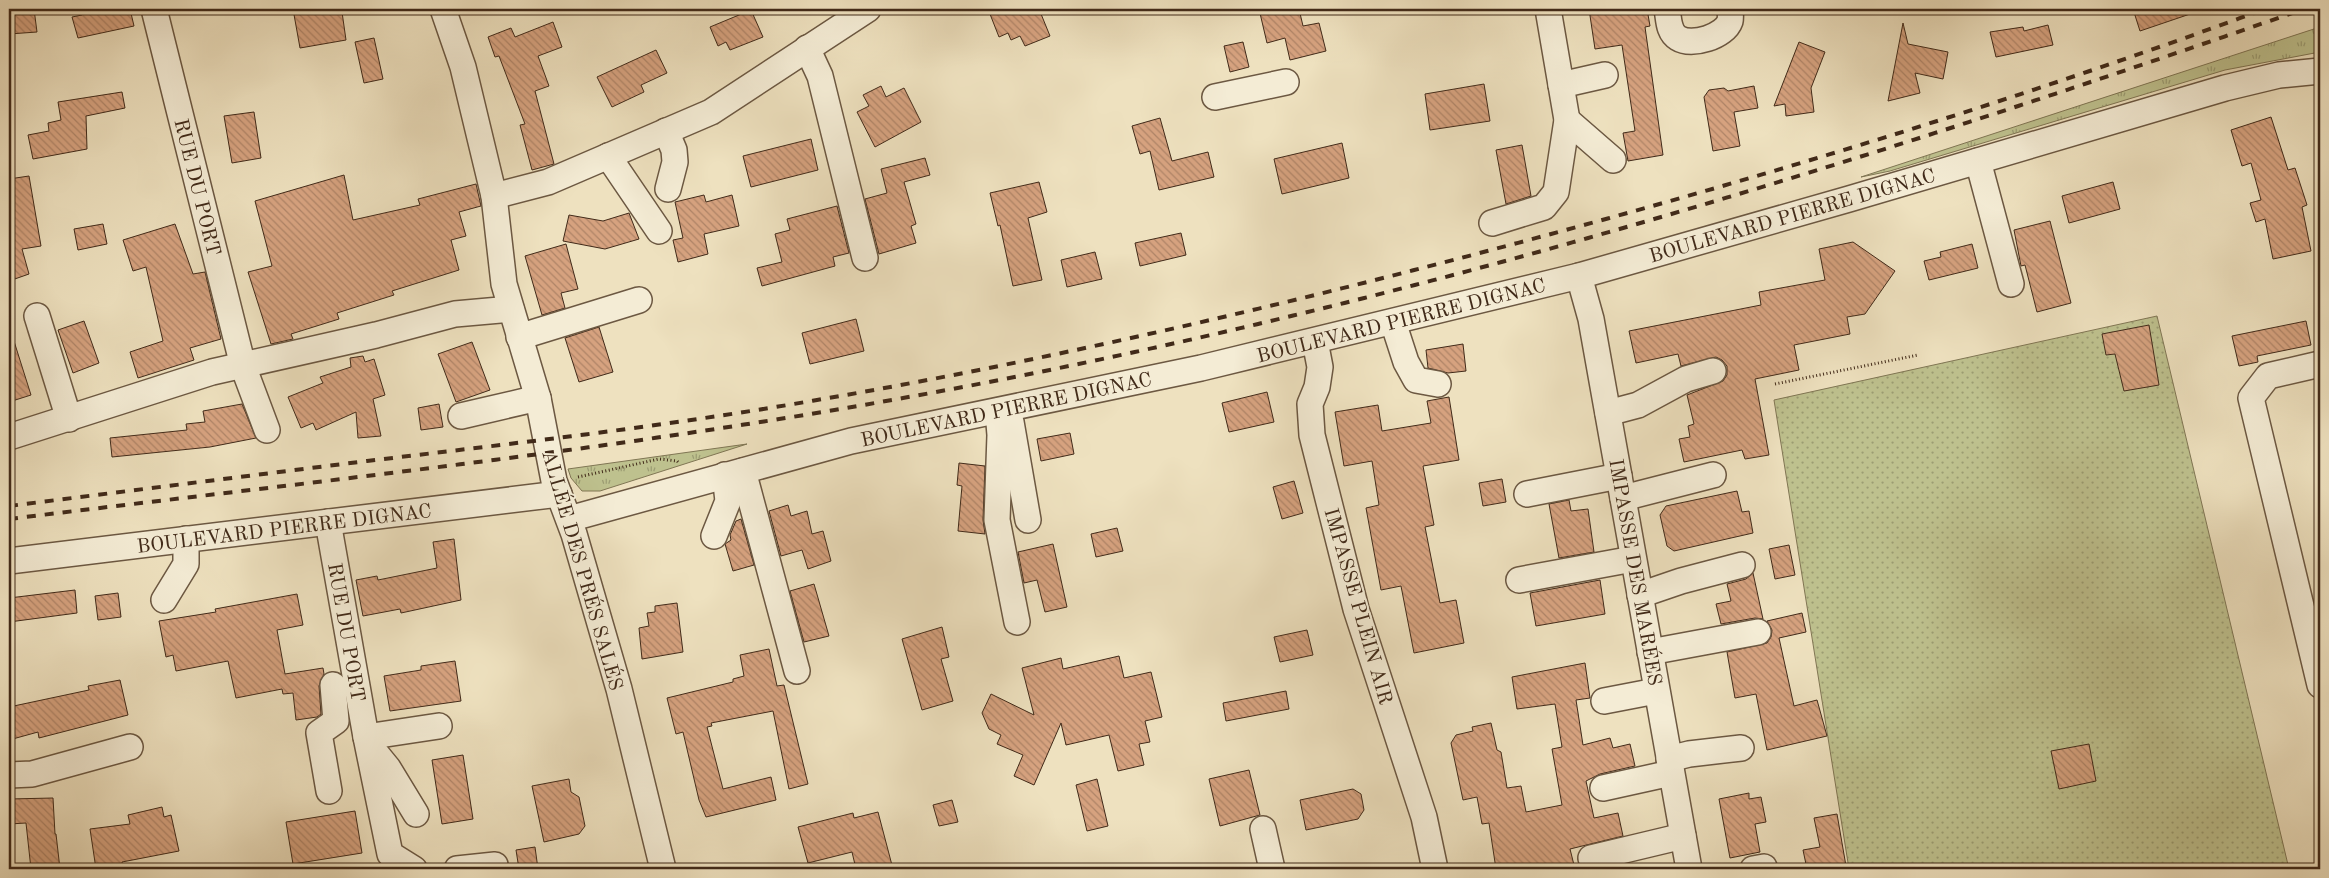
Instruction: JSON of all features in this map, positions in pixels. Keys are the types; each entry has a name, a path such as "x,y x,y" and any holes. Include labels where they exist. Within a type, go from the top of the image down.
{"street":[{"name":"RUE DU PORT","path":"154,9 243,366 267,430"},
{"name":"ALLÉE DES PRÉS SALÉS","path":"442,9 463,67 494,196 504,284 538,398 554,481 569,519 619,689 663,869"},
{"path":"494,196 548,182 711,112 868,9"},
{"path":"1492,222 1544,208 1556,192 1567,120 1548,9"},
{"path":"1667,9 1670,30 1678,38 1690,41 1709,37 1725,30 1731,19 1730,9"},
{"path":"800,54 833,186"},
{"path":"800,54 820,76 866,258"},
{"name":"BOULEVARD PIERRE DIGNAC","path":"569,519 851,441 1201,368 1579,276 2225,88 2279,76 2320,72"},
{"path":"1561,85 1605,75"},
{"path":"1215,97 1286,82"},
{"path":"1567,120 1613,160"},
{"path":"666,131 674,150 674,162 668,189"},
{"path":"608,156 659,231"},
{"path":"1978,161 2011,284"},
{"name":"IMPASSE DES MARÉES","path":"1579,276 1591,319 1689,869"},
{"path":"519,337 639,300"},
{"path":"9,438 212,372 376,336 455,314 511,309"},
{"path":"37,316 69,418"},
{"path":"1393,322 1406,362 1416,380 1438,384"},
{"name":"IMPASSE PLEIN AIR","path":"1315,340 1320,367 1318,387 1310,404 1312,435 1356,609 1424,817 1435,869"},
{"path":"2320,364 2268,376 2252,398 2320,686"},
{"path":"1608,413 1638,404 1686,379 1713,371"},
{"path":"461,416 538,398"},
{"path":"1003,410 1028,520"},
{"path":"1003,410 1000,435 997,520 1017,622"},
{"path":"714,536 728,501 734,473"},
{"path":"734,473 797,671"},
{"path":"1527,494 1621,487 1713,475"},
{"name":"BOULEVARD PIERRE DIGNAC","path":"9,561 559,494"},
{"name":"RUE DU PORT","path":"328,522 366,740 390,854 414,869"},
{"path":"164,600 186,564 186,539"},
{"path":"1519,580 1633,559"},
{"path":"1640,595 1681,581 1742,565"},
{"path":"1650,652 1758,632"},
{"path":"329,791 319,733 336,721 333,684"},
{"path":"1604,701 1656,690"},
{"path":"416,814 388,768 366,740 438,726"},
{"path":"9,775 32,774 130,747"},
{"path":"1603,788 1670,766 1689,754 1741,748"},
{"path":"1263,829 1272,869"},
{"path":"1591,858 1683,836"},
{"path":"457,869 495,865"}],"path":[{"path":"1775,384 1918,355"}],"green space":[{"path":"2320,27 2320,52 2225,70 1890,171 1861,177"},
{"path":"2157,316 2289,869 1849,869 1774,400"},
{"path":"747,444 600,491 582,491 571,478 568,469"}],"building":[{"path":"9,9 34,9 37,32 9,34"},
{"path":"81,9 130,9 134,26 78,38 72,17 82,15"},
{"path":"293,9 336,9 336,13 342,12 346,40 300,48"},
{"path":"988,9 1039,9 1050,36 1025,46 1020,36 1011,40 1008,33 999,37"},
{"path":"1259,9 1299,9 1303,26 1319,23 1326,51 1290,60 1285,38 1267,43"},
{"path":"1589,9 1647,9 1650,26 1645,27 1663,155 1628,161 1623,133 1635,131 1622,45 1595,49"},
{"path":"2133,9 2195,9 2196,12 2140,31"},
{"path":"751,10 763,37 730,50 726,42 718,46 710,27"},
{"path":"553,22 562,47 538,56 549,86 535,91 554,164 532,170 520,125 525,124 499,56 495,57 488,37 511,28 515,37"},
{"path":"1903,23 1908,44 1948,52 1943,79 1915,73 1920,93 1888,101"},
{"path":"2048,25 2053,45 1996,57 1990,32 2023,27 2024,31"},
{"path":"374,38 383,79 364,83 355,42"},
{"path":"1243,42 1249,67 1230,72 1224,46"},
{"path":"1799,42 1825,52 1811,88 1814,112 1786,116 1785,104 1774,106"},
{"path":"656,50 667,73 641,85 644,92 612,107 597,77"},
{"path":"1484,84 1490,121 1430,130 1425,94"},
{"path":"881,86 886,97 904,88 921,122 875,147 857,112 869,106 863,95"},
{"path":"1754,86 1758,108 1734,112 1740,146 1713,151 1704,97 1709,90 1724,88 1728,91"},
{"path":"122,92 125,108 86,116 87,149 33,159 28,135 49,131 48,123 61,120 58,102"},
{"path":"254,112 261,158 232,163 224,116"},
{"path":"2271,117 2288,170 2295,168 2307,205 2302,207 2311,251 2273,259 2265,219 2256,222 2250,203 2261,200 2251,163 2242,166 2231,130"},
{"path":"1160,118 1172,161 1208,152 1214,177 1159,190 1150,151 1140,154 1132,126"},
{"path":"811,139 818,170 751,187 743,156"},
{"path":"1342,143 1349,178 1282,194 1274,159"},
{"path":"1522,145 1531,196 1506,204 1496,150"},
{"path":"925,158 930,175 904,182 916,224 911,226 916,243 879,254 865,199 887,193 881,169"},
{"path":"344,175 353,220 420,205 418,199 476,184 481,206 459,212 466,236 451,240 459,270 392,291 394,295 337,313 339,319 291,334 293,339 271,344 248,272 272,266 255,201"},
{"path":"29,176 41,246 22,249 29,274 9,281 9,179"},
{"path":"1039,182 1047,212 1028,218 1042,280 1013,286 1000,225 998,226 990,193"},
{"path":"2113,182 2120,209 2069,223 2062,196"},
{"path":"704,195 706,202 732,195 739,226 704,234 708,254 678,262 673,240 683,238 675,202"},
{"path":"837,206 849,253 833,257 835,266 762,286 757,268 782,262 775,234 790,230 787,219"},
{"path":"629,213 639,239 605,249 563,241 569,215 603,221"},
{"path":"2050,221 2071,303 2037,312 2025,265 2021,266 2014,230"},
{"path":"103,224 107,244 78,250 74,229"},
{"path":"175,224 193,274 205,272 221,339 190,348 194,360 138,378 130,352 163,341 146,267 133,271 123,240"},
{"path":"1181,233 1186,255 1140,266 1135,243"},
{"path":"1853,242 1895,271 1865,314 1847,317 1850,334 1794,345 1799,370 1755,379 1769,455 1745,459 1742,450 1684,462 1679,439 1690,437 1688,426 1694,424 1687,395 1723,381 1727,375 1727,366 1716,357 1681,366 1678,354 1636,363 1629,331 1761,305 1759,292 1825,280 1819,249"},
{"path":"566,244 578,289 561,293 565,308 542,315 525,256"},
{"path":"1972,244 1978,268 1929,280 1924,261 1941,257 1940,252"},
{"path":"1095,252 1102,279 1067,287 1061,260"},
{"path":"856,319 864,351 810,364 802,333"},
{"path":"84,321 99,363 73,373 58,330"},
{"path":"2306,321 2311,345 2257,356 2258,362 2239,366 2232,336"},
{"path":"2149,325 2159,385 2124,391 2115,354 2106,355 2102,334"},
{"path":"599,327 613,372 579,382 565,338"},
{"path":"13,338 31,395 9,402 9,339"},
{"path":"472,342 490,390 456,402 438,354"},
{"path":"1463,344 1466,371 1448,373 1428,368 1426,350"},
{"path":"363,356 365,362 374,359 385,395 373,399 381,436 358,438 356,412 316,430 313,423 301,428 288,397 323,383 320,377 351,367 350,358"},
{"path":"1267,392 1274,422 1229,432 1222,403"},
{"path":"1449,397 1459,460 1423,466 1434,525 1425,527 1440,603 1456,600 1464,643 1414,653 1401,586 1381,590 1366,508 1379,505 1372,461 1344,466 1335,412 1378,405 1382,431 1431,423 1427,401"},
{"path":"242,404 256,438 210,447 112,457 110,438 187,430 186,424 205,422 203,411"},
{"path":"439,404 443,427 421,430 418,408"},
{"path":"1070,433 1074,454 1041,461 1037,439"},
{"path":"959,463 985,466 983,520 985,534 958,531 962,486 957,485"},
{"path":"1502,479 1506,502 1483,506 1479,483"},
{"path":"1294,481 1303,513 1282,519 1273,487"},
{"path":"1737,491 1742,512 1749,511 1753,533 1674,551 1667,546 1660,515 1666,506"},
{"path":"1569,500 1571,511 1588,509 1594,552 1559,558 1549,504"},
{"path":"788,505 791,516 807,511 812,534 823,531 831,561 808,569 802,550 781,556 769,511"},
{"path":"741,519 754,565 733,571 725,544 731,540 730,535 736,521"},
{"path":"1117,528 1123,551 1096,557 1091,534"},
{"path":"454,539 461,600 401,613 400,609 363,616 356,580 377,576 378,580 437,568 433,542"},
{"path":"1053,544 1067,607 1045,612 1037,580 1024,583 1018,552"},
{"path":"1789,545 1795,575 1775,579 1769,549"},
{"path":"1753,573 1763,619 1755,618 1721,624 1716,604 1731,601 1727,584 1746,579"},
{"path":"1600,580 1605,614 1536,626 1530,593"},
{"path":"814,584 829,636 804,642 790,591"},
{"path":"75,590 77,613 9,622 9,598"},
{"path":"118,593 121,617 98,620 95,596"},
{"path":"297,594 303,625 277,630 285,674 323,668 324,674 319,686 321,714 317,717 296,720 293,693 283,694 282,689 236,698 228,661 176,671 173,655 166,657 159,621 216,612 215,609"},
{"path":"677,603 683,652 642,659 639,628 649,626 647,613 655,612 655,606"},
{"path":"1802,613 1806,632 1779,638 1794,706 1817,700 1827,736 1767,750 1756,694 1735,698 1727,652 1767,643 1771,637 1772,630 1767,621"},
{"path":"942,627 949,657 941,659 953,701 922,710 902,639"},
{"path":"1307,630 1313,655 1280,662 1274,637"},
{"path":"769,649 777,686 784,685 808,784 789,789 773,711 711,723 712,726 707,727 723,789 771,777 776,800 706,817 699,800 683,732 676,734 667,698 733,682 733,679 744,676 740,655"},
{"path":"1119,656 1124,678 1151,672 1162,717 1145,721 1150,742 1139,744 1144,765 1118,771 1109,735 1066,745 1061,723 1034,785 1014,776 1023,755 997,744 1001,735 989,729 982,713 991,694 1034,715 1022,668 1061,658 1063,669"},
{"path":"455,661 461,701 390,711 384,676 421,670 421,666"},
{"path":"1585,663 1590,698 1576,700 1583,745 1610,738 1613,748 1630,744 1635,766 1600,774 1586,781 1594,818 1618,813 1623,836 1570,849 1575,869 1496,869 1489,823 1482,824 1477,797 1463,800 1451,743 1456,735 1473,731 1472,727 1491,723 1497,750 1501,752 1507,788 1521,786 1526,812 1562,805 1552,749 1562,747 1555,704 1517,709 1512,677"},
{"path":"120,680 128,715 39,738 38,732 9,740 9,707 89,690 88,686"},
{"path":"1286,691 1289,709 1226,721 1223,703"},
{"path":"2089,744 2096,781 2059,789 2051,751"},
{"path":"463,755 473,819 442,824 432,760"},
{"path":"1249,770 1260,815 1220,826 1209,779"},
{"path":"569,779 571,792 579,797 585,826 579,834 544,842 532,786"},
{"path":"1097,779 1108,826 1087,831 1076,785"},
{"path":"1353,789 1361,794 1364,810 1358,819 1306,830 1300,800"},
{"path":"1749,793 1749,799 1761,797 1766,822 1755,824 1760,852 1730,858 1719,799"},
{"path":"53,798 55,834 60,869 31,869 26,823 9,824 9,799"},
{"path":"952,800 958,822 939,826 933,805"},
{"path":"162,807 164,817 171,815 179,851 122,862 123,869 96,869 90,829 130,824 128,815"},
{"path":"355,811 362,853 293,864 286,822"},
{"path":"878,812 893,869 856,869 852,852 808,863 798,827 853,813 854,818"},
{"path":"1837,814 1846,866 1831,869 1807,869 1803,850 1820,847 1814,818"},
{"path":"535,847 538,869 519,869 516,850"}],"railway":[{"path":"9,506 536,441 705,418 904,384 1165,330 1424,268 1701,192 1985,106 2265,9"},
{"path":"9,519 473,463 705,431 936,392 1111,357 1284,318 1628,227 1967,123 2304,9"}]}
